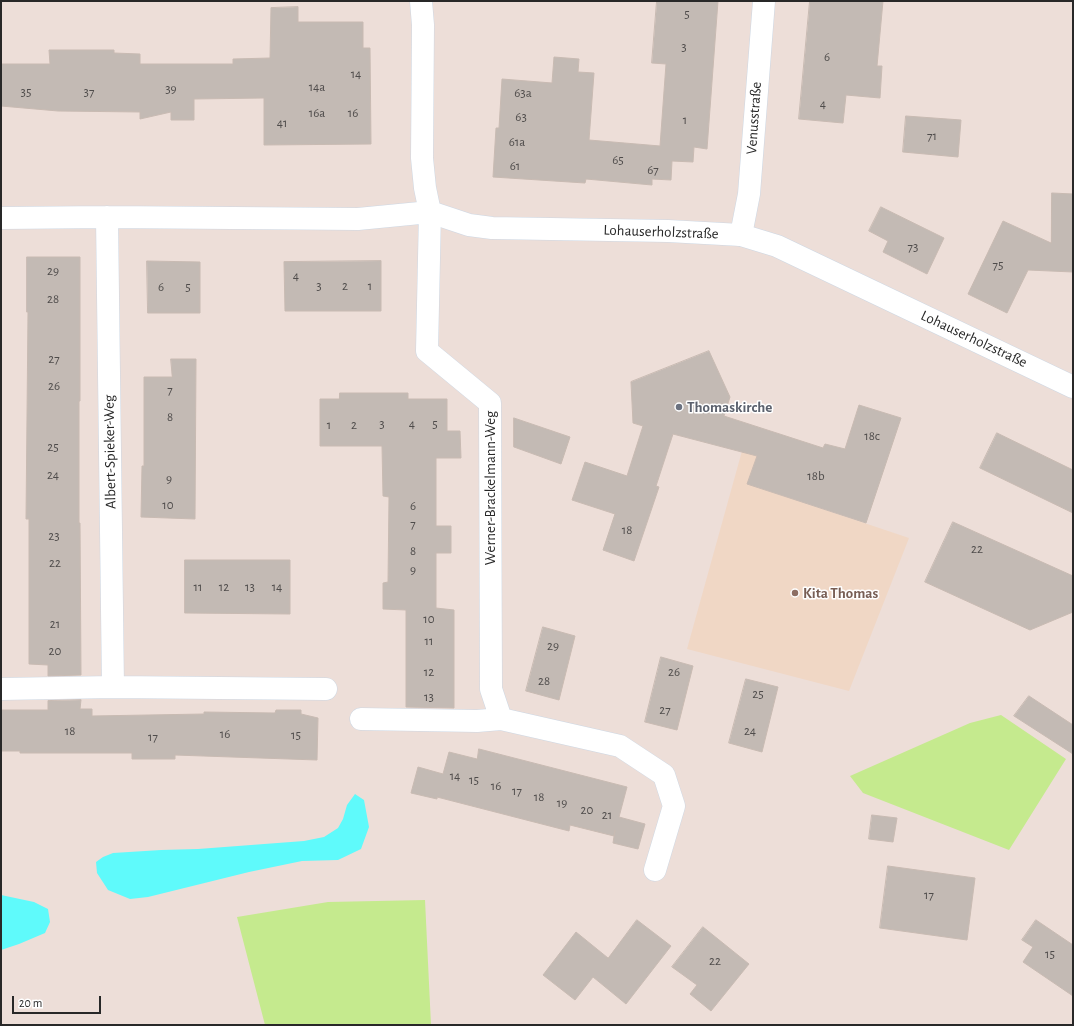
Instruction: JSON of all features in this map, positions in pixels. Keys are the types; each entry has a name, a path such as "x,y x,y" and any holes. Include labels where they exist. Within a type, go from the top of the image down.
{"street":[{"path":"1,218 107,217 358,219 430,212 425,188 422,158 423,25 421,1"},
{"name":"Venusstraße","path":"742,235 748,194 764,1"},
{"name":"Lohauserholzstraße","path":"430,212 469,225 492,228 668,230 742,235 777,246 1073,387"},
{"name":"Werner-Brackelmann-Weg","path":"430,212 427,351 490,403 491,689 501,719"},
{"name":"Albert-Spieker-Weg","path":"107,217 113,687"},
{"path":"1,689 113,687 326,689"},
{"path":"361,719 477,721 501,719 620,746 664,775 674,806 655,870"}],"shaded area":[{"name":"Kita Thomas","path":"742,451 757,456 748,484 909,538 849,691 687,649"}],"green space":[{"path":"1001,715 1066,759 1009,850 863,793 850,776 970,723"},
{"path":"425,900 431,1025 265,1025 237,917 328,902"}],"water":[{"path":"355,794 364,800 369,827 361,849 338,860 302,861 249,872 148,897 130,899 108,890 97,873 96,862 113,853 198,849 304,841 324,837 338,828 343,819 347,805"},
{"path":"1,895 34,902 48,909 50,922 45,933 1,950"}],"building":[{"path":"657,1 718,1 707,149 694,147 693,162 672,161 671,180 652,179 652,185 586,179 585,183 493,177 496,128 499,128 502,79 552,83 554,57 579,59 578,72 594,73 589,140 660,146 666,64 652,63"},
{"path":"810,1 883,1 877,66 882,66 880,98 846,95 843,123 799,119"},
{"path":"298,7 298,22 363,22 363,48 370,48 371,144 264,145 264,98 194,99 194,120 171,120 171,112 140,119 140,112 58,111 1,106 1,64 50,64 49,50 114,50 114,53 140,54 140,64 233,64 233,59 270,58 271,8"},
{"path":"906,116 961,120 958,157 903,152"},
{"path":"1052,193 1073,194 1073,272 1028,270 1007,313 968,294 1003,221 1051,243"},
{"path":"881,207 944,238 927,274 883,252 888,241 869,231"},
{"path":"27,257 80,257 79,523 81,675 48,676 48,665 29,664 29,519 26,519 28,312"},
{"path":"147,261 200,262 200,313 148,313"},
{"path":"381,261 381,311 285,311 284,262"},
{"path":"709,351 730,397 724,416 823,448 825,444 845,449 859,405 901,418 866,523 747,484 757,456 673,434 656,486 659,487 634,561 603,550 615,514 572,500 585,462 627,476 643,426 633,423 631,382"},
{"path":"171,359 196,359 195,519 141,517 142,466 144,466 144,377 172,377"},
{"path":"340,393 408,393 408,399 447,399 447,431 460,431 461,458 436,458 436,526 451,526 451,553 436,553 436,608 454,610 454,708 406,707 406,610 383,609 383,583 388,582 389,497 383,496 382,446 320,446 320,399 339,399"},
{"path":"514,418 570,437 561,464 514,447"},
{"path":"997,433 1073,470 1073,513 980,468"},
{"path":"953,522 1073,576 1073,612 1030,630 925,582"},
{"path":"185,560 290,560 290,614 185,613"},
{"path":"543,627 575,636 559,700 526,691"},
{"path":"661,657 693,666 677,730 645,722"},
{"path":"746,679 778,687 762,752 729,743"},
{"path":"1029,696 1073,725 1073,754 1014,716"},
{"path":"81,700 80,709 92,709 92,716 204,714 204,712 275,713 276,710 301,710 301,714 318,718 317,760 175,755 175,759 132,759 132,753 20,753 20,751 1,751 1,710 48,710 48,701"},
{"path":"479,749 627,787 619,817 645,824 638,849 613,843 615,830 614,836 570,825 569,831 437,797 437,799 411,793 418,767 443,774 449,752 477,759"},
{"path":"872,815 897,818 893,842 869,839"},
{"path":"888,866 975,878 967,940 880,928"},
{"path":"637,920 671,946 626,1004 593,977 575,1000 543,975 576,932 608,958"},
{"path":"1036,920 1073,945 1073,996 1023,962 1033,947 1022,940"},
{"path":"703,927 749,964 711,1011 690,994 697,985 672,967"}],"place":[{"name":"Thomaskirche","path":"679,407"},
{"name":"Kita Thomas","path":"795,593"}]}
